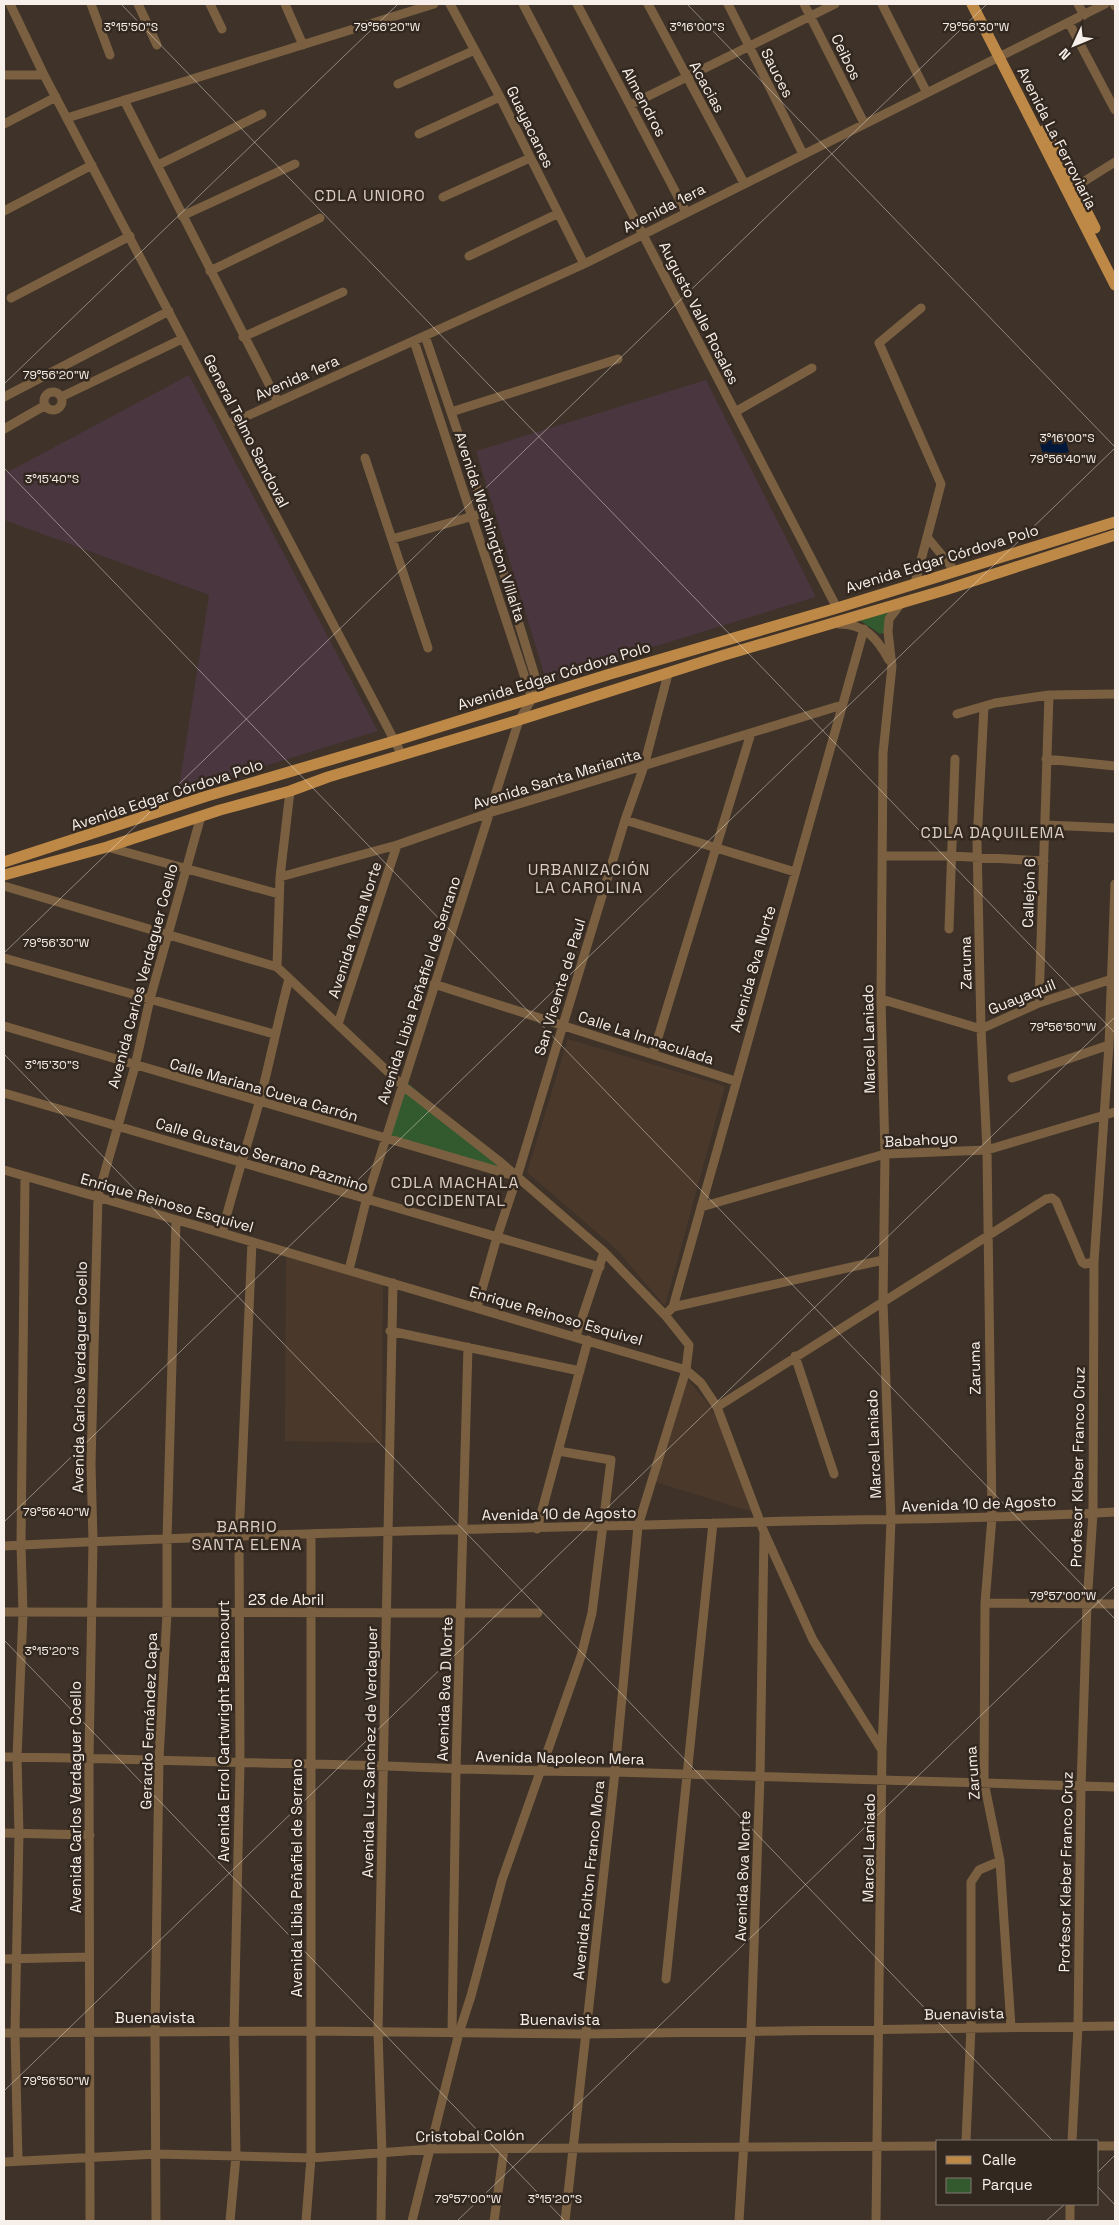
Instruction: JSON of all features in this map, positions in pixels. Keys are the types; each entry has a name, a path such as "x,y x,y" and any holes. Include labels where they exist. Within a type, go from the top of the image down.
{"main road":[{"name":"Avenida La Ferroviaria","path":"972,4 1074,187 1115,270"},
{"name":"Avenida La Ferroviaria","path":"981,4 1002,55 1115,285"},
{"name":"Avenida Edgar Córdova Polo","path":"4,862 207,796 536,698 619,671 837,608 1115,522"},
{"name":"Avenida Edgar Córdova Polo","path":"4,875 107,847 201,816 290,791 328,777 945,590 1115,536"}],"street":[{"name":"General Telmo Sandoval","path":"10,4 44,75 402,755"},
{"path":"91,4 110,54"},
{"path":"138,4 157,45"},
{"path":"210,4 222,29"},
{"path":"67,118 434,4"},
{"name":"Guayacanes","path":"450,4 500,97 557,214 584,264"},
{"name":"Augusto Valle Rosales","path":"523,4 837,608"},
{"name":"Almendros","path":"577,4 686,212"},
{"name":"Acacias","path":"648,4 744,183"},
{"name":"Sauces","path":"728,4 802,154"},
{"name":"Ceibos","path":"804,4 864,123"},
{"path":"630,105 835,4"},
{"path":"882,4 927,94"},
{"path":"1078,4 1084,15"},
{"name":"Avenida 1era","path":"229,424 584,264 1106,4"},
{"path":"289,5 304,45"},
{"path":"1069,22 1115,110"},
{"path":"398,84 475,50"},
{"path":"4,75 44,75"},
{"path":"4,124 56,97"},
{"path":"419,134 500,97"},
{"path":"124,100 278,402"},
{"path":"158,165 262,114"},
{"path":"443,197 530,158"},
{"path":"1074,187 1115,162"},
{"path":"182,216 295,164"},
{"path":"4,211 92,166"},
{"path":"468,256 557,214"},
{"path":"210,271 320,218"},
{"path":"11,298 130,236"},
{"path":"244,337 343,292"},
{"path":"915,583 941,484 879,343 920,308"},
{"path":"4,397 169,311"},
{"name":"Avenida Washington Villalta","path":"425,336 485,512 536,698"},
{"path":"61,397 182,339"},
{"name":"Avenida Washington Villalta","path":"414,341 536,698"},
{"path":"451,412 618,358"},
{"path":"735,412 812,368"},
{"path":"56,392 61,397 62,404 57,410 50,410 44,406 44,398 48,393 56,392"},
{"path":"4,429 44,406"},
{"path":"365,458 428,648"},
{"path":"392,539 485,512"},
{"path":"927,537 954,571"},
{"name":"Marcel Laniado","path":"876,2221 884,1779 882,1750 891,1520 882,1302 886,1154 881,999 883,753 892,666 888,632 889,619 902,602"},
{"path":"831,624 851,624 864,629 880,644 892,666"},
{"name":"Avenida 8va Norte","path":"673,1307 864,629"},
{"name":"San Vicente de Paul","path":"477,1307 625,820 644,766 668,674"},
{"path":"957,714 995,703 1049,695 1115,694"},
{"name":"Callejón 6","path":"1039,1003 1049,695"},
{"path":"520,720 536,698"},
{"name":"Avenida Santa Marianita","path":"280,877 397,845 489,814 842,705"},
{"name":"Zaruma","path":"984,707 978,857 981,1029 987,1150 992,1517 985,1603 984,1782 1000,1861 1011,2027"},
{"name":"Avenida Libia Peñafiel de Serrano","path":"349,1270 366,1200 520,720"},
{"path":"653,1054 751,732"},
{"path":"949,929 955,759"},
{"path":"1046,759 1115,766"},
{"path":"4,886 168,933 277,967 280,877 290,791"},
{"name":"Avenida Carlos Verdaguer Coello","path":"90,2221 89,1758 92,1613 91,1464 98,1196 185,868 201,816"},
{"path":"625,820 795,872"},
{"path":"1045,825 1115,828"},
{"name":"Avenida 10ma Norte","path":"338,1024 397,845"},
{"path":"107,847 279,894"},
{"path":"883,856 951,856 1044,861"},
{"name":"Profesor Kleber Franco Cruz","path":"1072,2140 1078,2026 1081,1787 1087,1604 1093,1514 1094,1262 1114,979 1115,884"},
{"path":"4,958 274,1034"},
{"name":"Avenida Folton Franco Mora","path":"277,967 403,1086 517,1177 604,1252 664,1315 689,1345 686,1370 638,1526 614,1772 565,2221"},
{"path":"222,1233 240,1161 259,1102 274,1034 289,979"},
{"name":"Guayaquil","path":"881,999 981,1029 1039,1003 1114,979"},
{"name":"Calle La Inmaculada","path":"434,984 736,1081"},
{"name":"Calle Mariana Cueva Carrón","path":"4,1026 134,1066 517,1177"},
{"path":"1012,1078 1109,1045"},
{"name":"Calle Gustavo Serrano Pazmino","path":"4,1093 600,1267"},
{"name":"Babahoyo","path":"701,1207 886,1154 987,1150 1115,1112"},
{"name":"Enrique Reinoso Esquivel","path":"4,1170 576,1336 686,1370 701,1383 717,1407 764,1532 813,1640 882,1750"},
{"path":"18,2161 14,2033 19,1834 17,1757 23,1612 21,1545 25,1177"},
{"path":"717,1407 1046,1199 1052,1198 1056,1201 1082,1262 1085,1264 1094,1262"},
{"name":"Gerardo Fernández Capa","path":"156,2221 155,2032 159,1759 167,1613 167,1539 176,1221"},
{"name":"Avenida Errol Cartwright Betancourt","path":"230,2221 236,2156 234,2032 240,1764 239,1537 252,1242"},
{"path":"576,1336 604,1252"},
{"path":"664,1315 673,1307 883,1260"},
{"name":"Avenida Luz Sanchez de Verdaguer","path":"381,2221 382,2153 378,2032 390,1331 393,1283"},
{"path":"390,1331 580,1371"},
{"path":"537,1529 588,1340"},
{"name":"Avenida 8va D Norte","path":"456,2033 456,1769 468,1347"},
{"path":"796,1356 834,1474"},
{"path":"412,2221 432,2149 456,2033 502,1880 542,1772 581,1656 590,1622 611,1460 558,1451"},
{"name":"Avenida 10 de Agosto","path":"4,1546 92,1540 464,1529 537,1529 713,1523 891,1520 1115,1512"},
{"path":"666,1979 713,1523"},
{"name":"Avenida 8va Norte","path":"739,2221 751,2030 760,1776 764,1532"},
{"name":"Avenida Libia Peñafiel de Serrano","path":"306,2221 311,2158 311,1534"},
{"path":"985,1603 1115,1604"},
{"name":"23 de Abril","path":"4,1612 238,1614 538,1613"},
{"name":"Avenida Napoleon Mera","path":"4,1757 159,1759 240,1764 311,1764 542,1772 884,1779 1115,1787"},
{"path":"4,1834 90,1835"},
{"path":"966,2140 971,2028 971,1882 979,1870 1000,1861"},
{"path":"4,1959 90,1957"},
{"name":"Buenavista","path":"4,2033 311,2031 585,2034 1115,2026"},
{"name":"Cristobal Colón","path":"4,2162 157,2154 311,2158 432,2149 936,2146"},
{"path":"1099,2146 1115,2146"},
{"path":"494,2221 504,2149"},
{"path":"1070,2205 1070,2221"}],"shaded area":[{"path":"189,375 378,731 178,793 209,595 4,520 4,474"},
{"path":"706,380 816,597 546,680 476,451"},
{"path":"568,1039 725,1086 665,1306 616,1249 527,1172"},
{"path":"286,1254 383,1283 382,1443 285,1441"},
{"path":"684,1375 709,1405 726,1436 753,1512 652,1481"}],"green space":[{"path":"890,609 884,633 880,634 858,619"},
{"path":"403,1079 515,1173 386,1135"}],"water":[{"path":"1064,435 1069,452 1045,460 1040,444"}],"district":[{"name":"CDLA UNIORO","path":"370,195"},
{"name":"CDLA DAQUILEMA","path":"993,832"},
{"name":"URBANIZACIÓN LA CAROLINA","path":"589,878"},
{"name":"CDLA MACHALA OCCIDENTAL","path":"455,1191"},
{"name":"BARRIO SANTA ELENA","path":"247,1535"}]}
